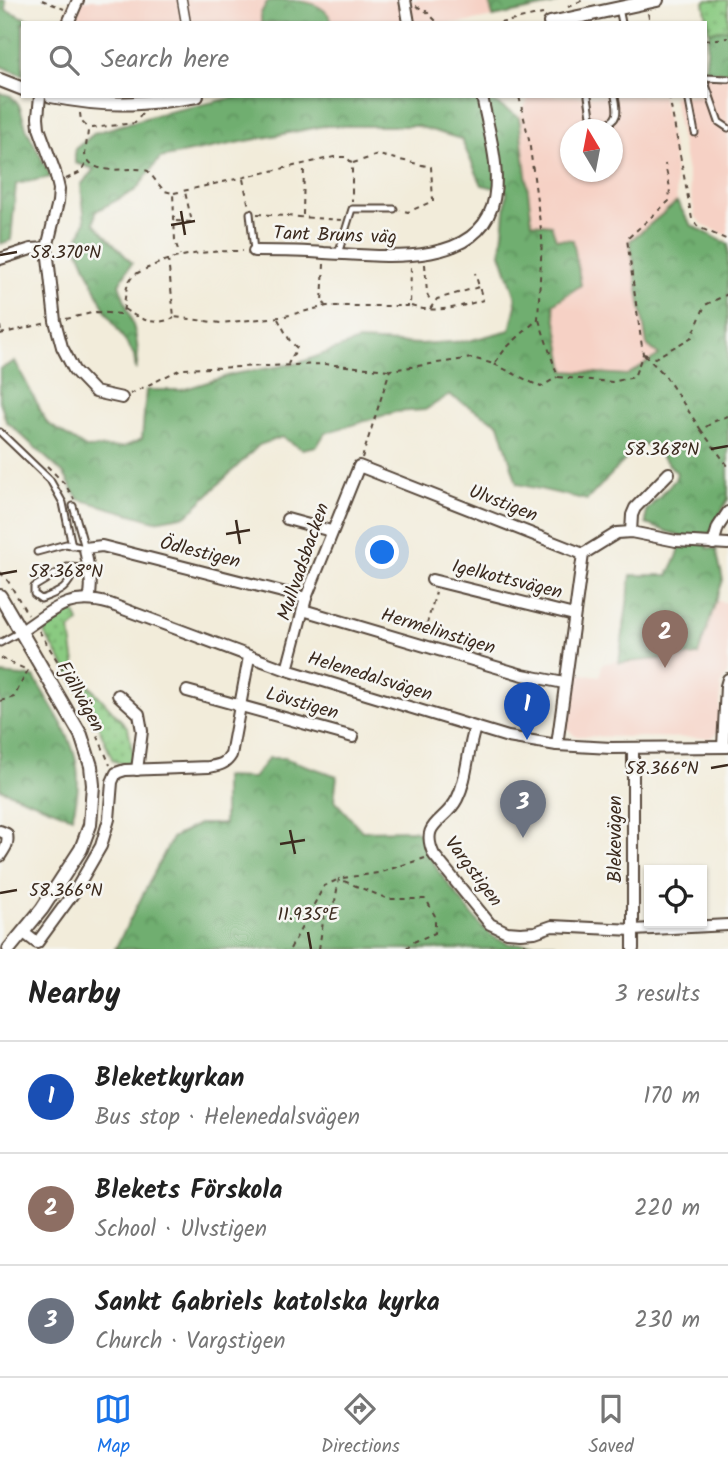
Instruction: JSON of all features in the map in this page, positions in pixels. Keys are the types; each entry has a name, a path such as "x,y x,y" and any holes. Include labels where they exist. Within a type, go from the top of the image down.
{"street":[{"path":"71,18 78,0"},
{"path":"182,0 186,21"},
{"path":"405,0 409,21"},
{"path":"550,18 657,0"},
{"path":"0,80 21,88"},
{"path":"40,98 39,128 58,180 58,202 47,248 55,321 62,347 74,370 94,392 122,398"},
{"path":"62,98 126,105 181,98"},
{"name":"Tant Bruns väg","path":"254,251 411,256 442,251 474,234 492,208 496,179 482,98"},
{"path":"0,259 32,249 47,248"},
{"name":"Mullvadsbacken","path":"287,670 304,604 331,531 359,467"},
{"name":"Ulvstigen","path":"359,467 583,554"},
{"path":"631,532 635,508 669,473"},
{"path":"713,544 718,527 728,512"},
{"path":"287,519 331,531"},
{"path":"557,745 583,554 617,533 631,532 676,541 728,544"},
{"name":"Ödlestigen","path":"85,548 102,546 304,604"},
{"path":"20,632 63,605 89,599 92,584 81,568 85,548"},
{"name":"Igelkottsvägen","path":"435,581 574,615"},
{"name":"Fjällvägen","path":"0,596 81,735 91,766 93,785 90,825 80,849 24,933 9,949"},
{"name":"Helenedalsvägen","path":"89,599 110,604 287,670 508,737 557,745 633,748 726,747"},
{"name":"Hermelinstigen","path":"304,604 421,645 523,675 564,683"},
{"path":"24,933 42,946 101,846 109,819 112,782 116,773 125,770 209,767 228,760 249,657"},
{"path":"726,747 728,678"},
{"name":"Lövstigen","path":"187,691 353,737"},
{"path":"118,695 139,714 142,730 137,770"},
{"name":"Vargstigen","path":"475,728 461,790 455,803 430,831 428,841 434,855 490,924 506,932 535,932 552,926 633,930"},
{"name":"Blekevägen","path":"633,748 633,949"},
{"path":"0,831 7,834 8,839 0,856"},
{"path":"633,930 728,925"}],"lane":[{"path":"619,8 622,21"},
{"path":"707,80 728,79"},
{"path":"707,83 719,122 728,128"},
{"path":"588,98 591,116 594,121 602,124 616,117 618,112 615,98"},
{"path":"688,98 695,132"},
{"path":"338,254 352,209 394,209"},
{"path":"250,213 254,251"},
{"path":"0,432 50,480 64,503 72,546"},
{"path":"37,552 65,544 85,548 73,506"},
{"path":"68,568 81,568 62,589 41,599 34,594 34,587 68,568"},
{"path":"0,643 20,632"}],"path":[{"path":"42,0 71,18"},
{"path":"405,0 426,11 436,21"},
{"path":"563,9 583,0"},
{"path":"647,12 649,21"},
{"path":"520,21 550,18"},
{"path":"707,40 728,38"},
{"path":"519,98 529,140 542,237 538,319 558,377"},
{"path":"669,98 692,219 698,227 728,240"},
{"path":"80,111 81,121 90,129 135,123 143,113"},
{"path":"58,180 75,176 88,161 85,145 90,129"},
{"path":"352,164 378,155 431,167 433,201 408,212 394,209"},
{"path":"88,161 104,169 117,171 143,169 152,174 164,191 173,193 347,157 352,164 352,209"},
{"path":"302,217 304,164"},
{"path":"122,398 181,369 324,363 390,370 472,358 494,364 541,387 558,377 612,382 634,377 643,354 627,242 631,235 669,201 670,188 665,164"},
{"path":"242,178 250,213 348,220"},
{"path":"174,221 192,222 185,191"},
{"path":"173,193 175,241 180,255"},
{"path":"0,326 1,334 96,312 117,315 123,312 128,285 133,276 180,255 210,251 254,251"},
{"path":"324,253 322,302 327,306"},
{"path":"425,253 427,294 432,303"},
{"path":"410,306 411,256"},
{"path":"168,260 174,317"},
{"path":"123,308 142,321 165,321 174,317 221,323 277,318 327,306 451,309 483,300 475,274"},
{"path":"429,310 437,299 480,287"},
{"path":"643,354 655,358 692,337 705,305 728,294"},
{"path":"277,318 297,348 288,365"},
{"path":"494,364 506,348 538,319"},
{"path":"643,354 664,374 728,466"},
{"path":"359,467 390,370"},
{"path":"701,430 728,416"},
{"path":"0,572 8,580 27,613"},
{"path":"421,645 435,581"},
{"path":"40,634 85,706 116,773"},
{"path":"1,658 26,669"},
{"path":"0,701 14,697 26,669 31,666"},
{"path":"290,949 324,886 339,878 378,873 434,855"},
{"path":"319,949 324,915 335,901 339,878"},
{"path":"339,878 388,899 426,899 435,916 435,933 411,943 406,949"}],"shaded area":[{"path":"71,0 489,0 493,17 473,21 62,21"},
{"path":"707,72 728,72 728,236 703,225 695,216 673,98 707,98"},
{"path":"529,98 662,98 673,151 677,202 630,242 659,354 627,375 565,371 553,303 573,240 556,239 532,223 519,117"},
{"path":"714,600 728,603 728,672 721,685 719,731 712,738 575,736 566,727 575,673 600,676 602,664 668,649"}],"green space":[{"path":"0,0 5,0 6,10 32,21 21,21 21,74 0,66"},
{"path":"273,0 309,3 323,10 331,21 261,21 261,13 267,2"},
{"path":"489,0 562,0 552,5 493,17"},
{"path":"728,0 728,29 709,32 704,2"},
{"path":"728,29 728,72 707,72 709,32"},
{"path":"0,93 11,96 19,105 27,130 51,177 16,184 11,240 0,244"},
{"path":"232,98 486,98 519,117 532,223 551,225 556,239 573,240 581,285 553,304 565,371 627,375 659,355 647,345 630,241 677,202 691,225 728,244 728,499 708,537 707,548 716,549 723,580 698,655 619,663 631,575 668,575 683,537 646,524 646,511 675,480 677,473 652,446 640,444 587,500 517,484 499,424 449,395 425,410 395,412 325,433 317,446 302,449 282,437 259,445 187,515 155,521 78,499 64,474 6,421 0,401 0,369 15,361 47,423 86,448 124,447 142,439 146,390 182,390 234,374 299,363 358,341 420,344 468,341 510,330 516,305 501,253 507,191 482,185 461,139 417,126 324,126 160,158 136,190 96,211 94,223 132,263 119,284 136,338 136,370 134,355 104,308 76,244 85,222 81,185 94,169 75,163 75,149 95,133 159,114"},
{"path":"73,608 79,622 70,630 76,671 128,728 134,757 131,763 113,761 93,713 45,634 51,621"},
{"path":"0,674 34,677 63,727 71,743 78,777 72,817 0,789"},
{"path":"269,758 284,758 337,776 334,800 362,831 413,830 423,835 423,845 439,872 482,927 495,938 510,944 555,943 555,949 115,949 172,838 199,824 224,824 224,777 253,778"}],"place":[{"name":"Blekets Förskola","path":"665,668"},
{"name":"Bleketkyrkan","path":"527,740"},
{"name":"Sankt Gabriels katolska kyrka","path":"523,838"}]}
